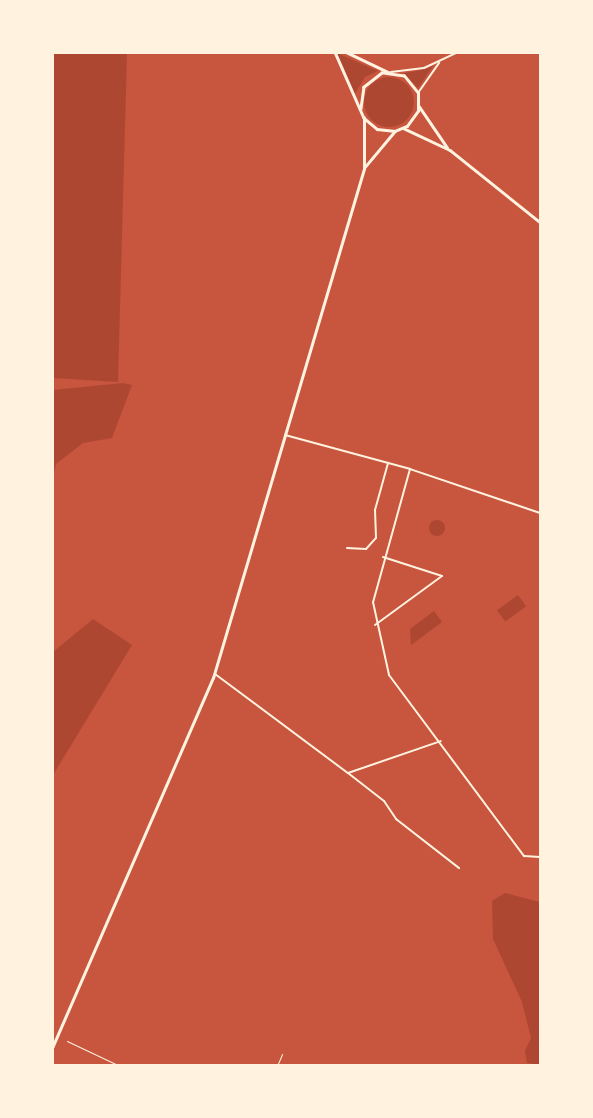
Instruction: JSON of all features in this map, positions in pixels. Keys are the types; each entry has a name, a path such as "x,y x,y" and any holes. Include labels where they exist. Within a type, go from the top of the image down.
{"street":[{"path":"334,52 364,118 364,169"},
{"path":"346,52 408,79 418,93 419,106 450,150"},
{"path":"360,109 366,83 390,72 440,62 458,52"},
{"path":"418,93 440,62"},
{"path":"52,1048 215,674 364,169 380,143 395,131 403,128 419,106"},
{"path":"364,118 377,129 395,131"},
{"path":"403,128 450,150 540,222"},
{"path":"285,435 410,469 540,513"},
{"path":"347,548 366,549 376,538 375,510 388,463"},
{"path":"410,469 384,556 373,602 375,625 389,675 441,741 524,856 540,857"},
{"path":"375,625 442,576 384,556"},
{"path":"215,674 384,801 396,819 459,868"},
{"path":"348,773 441,741"}],"lane":[{"path":"67,1041 120,1066"},
{"path":"277,1066 282,1054"}],"shaded area":[{"path":"52,53 127,53 118,382 53,378"},
{"path":"337,53 378,71 365,77 355,94"},
{"path":"433,66 418,88 403,73 417,71"},
{"path":"384,77 394,77 407,84 414,97 414,107 407,120 394,127 384,127 375,123 368,116 364,107 364,97 368,88 375,81"},
{"path":"123,383 132,385 112,438 83,443 56,464 53,477 53,390"},
{"path":"437,520 445,528 437,536 429,528"},
{"path":"518,595 526,606 505,622 497,610"},
{"path":"434,611 442,622 411,645 410,629"},
{"path":"93,619 132,645 53,775 53,652"},
{"path":"505,893 540,902 540,1065 527,1063 525,1051 531,1038 522,1002 493,939 492,901"}]}
